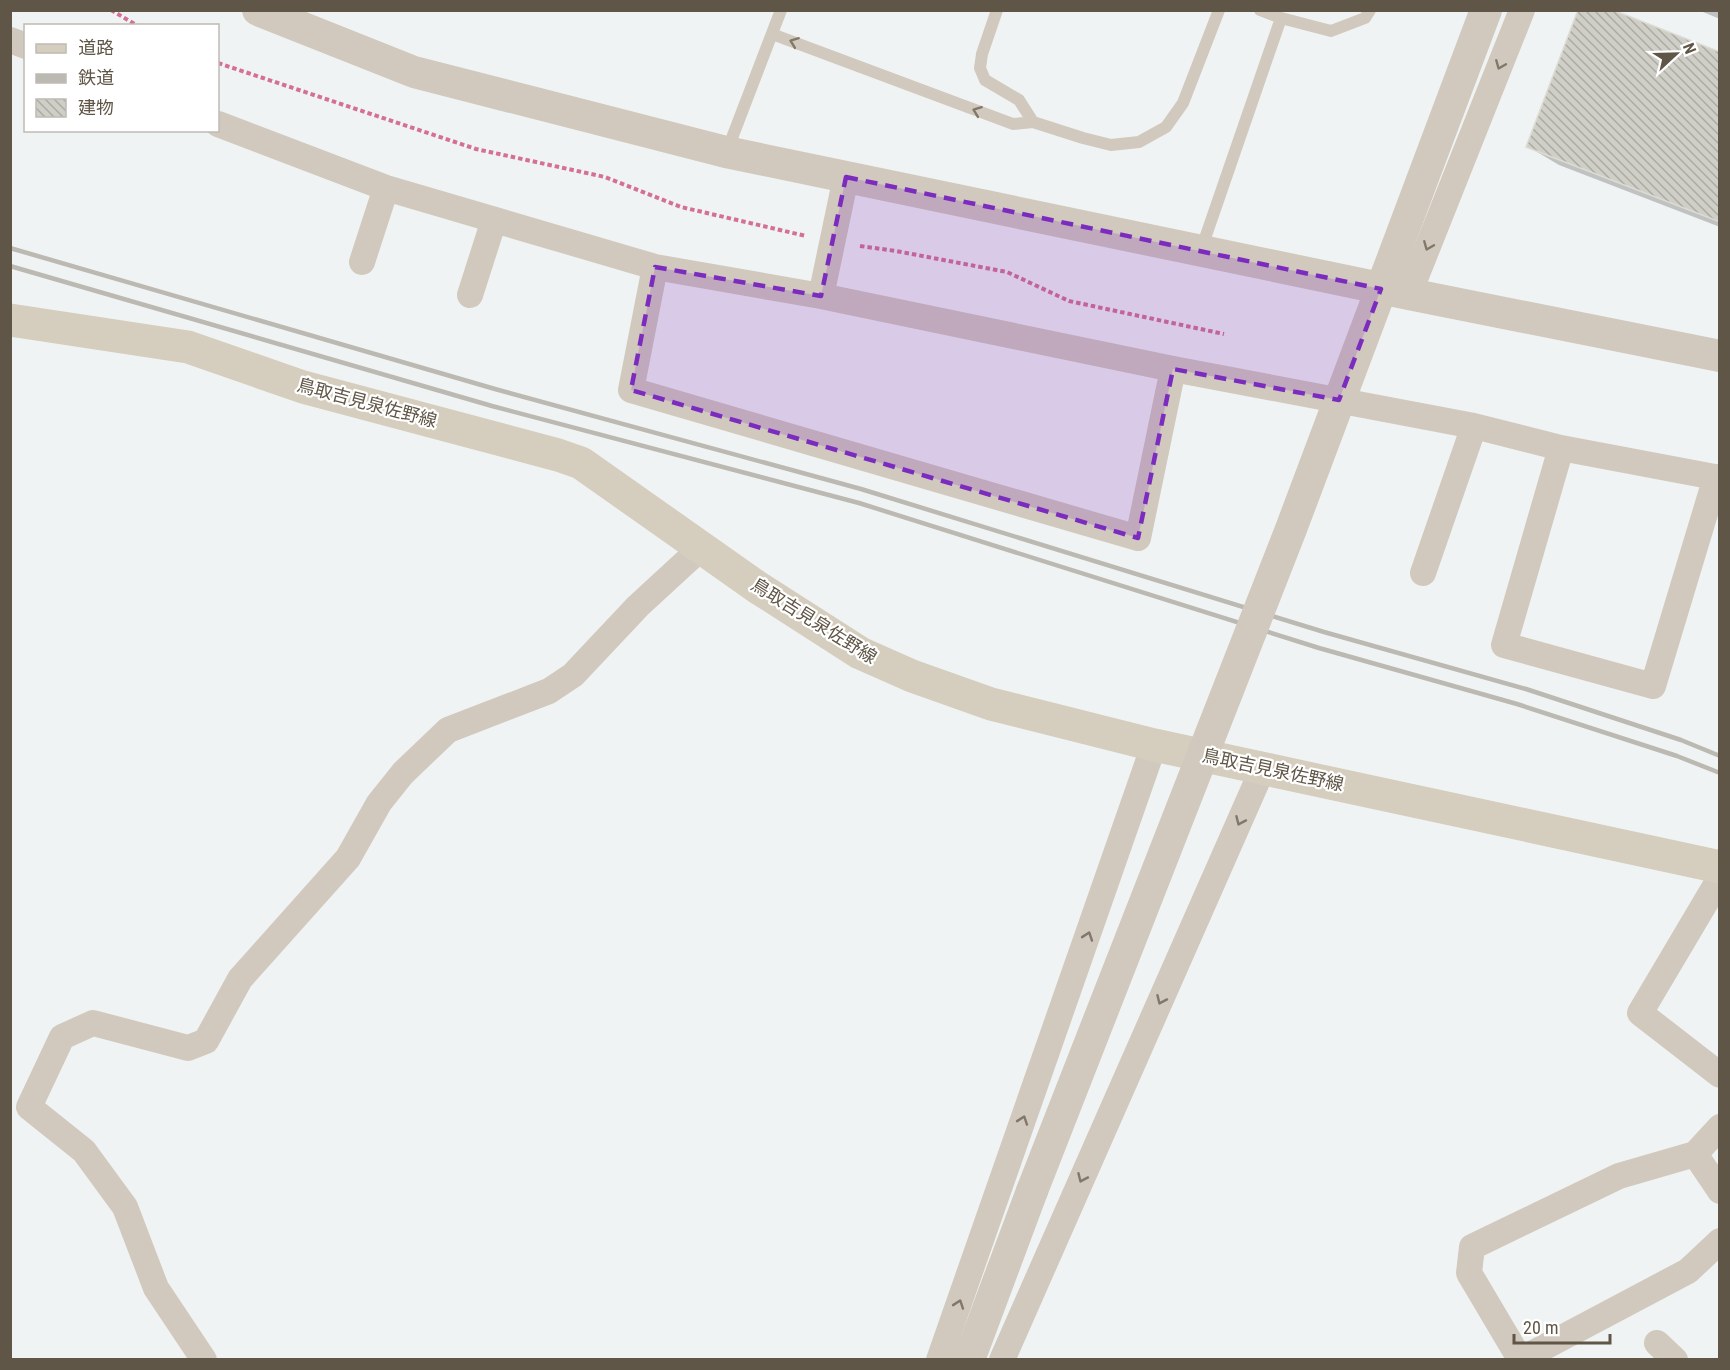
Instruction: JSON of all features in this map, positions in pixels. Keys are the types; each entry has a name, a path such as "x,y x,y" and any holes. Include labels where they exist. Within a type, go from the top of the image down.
{"main road":[{"name":"鳥取吉見泉佐野線","path":"10,320 188,347 303,387 558,454 581,463 701,548 860,653 912,676 992,704 1154,745 1719,867"}],"street":[{"path":"258,10 414,72 726,152 1408,294 1719,356"},
{"path":"969,1359 1032,1191 1286,540 1486,10"},
{"path":"1408,294 1522,10"},
{"path":"219,124 386,188 655,267 822,296 1173,369 1473,426 1561,448 1718,478 1653,686 1504,645 1561,448"},
{"path":"822,296 846,177"},
{"path":"362,262 386,188"},
{"path":"470,295 494,220"},
{"path":"655,267 631,390 1138,538 1173,369"},
{"path":"1423,573 1473,426"},
{"path":"204,1359 156,1288 125,1207 84,1151 29,1107 62,1037 93,1023 188,1048 206,1041 240,979 348,858 379,803 403,773 448,730 549,691 573,675 638,606 701,548"},
{"path":"939,1359 1154,745"},
{"path":"1002,1359 1263,768"},
{"path":"1719,878 1640,1013 1719,1076"},
{"path":"1719,1127 1695,1154 1619,1176 1472,1247 1469,1273 1520,1359 1688,1271 1719,1241"},
{"path":"1695,1154 1719,1191"}],"lane":[{"path":"726,152 780,10"},
{"path":"997,10 982,54 980,68 985,80 1019,100 1033,122"},
{"path":"772,34 1013,124 1033,122 1111,145 1139,142 1166,127 1183,103 1219,10"},
{"path":"1260,10 1331,32 1365,18 1370,10"},
{"path":"1201,251 1281,18"}],"path":[{"path":"111,10 135,24"},
{"path":"219,63 476,149 605,177 681,207 778,228 832,243 896,251 1007,272 1069,301 1224,334"}],"highlighted area":[{"path":"846,177 1381,289 1339,400 1173,369 1138,538 631,390 655,267 821,296"}],"building":[{"path":"1578,10 1613,10 1720,52 1720,222 1526,147"}],"railway":[{"path":"10,248 495,389 861,489 1324,632 1526,689 1681,740 1720,756"},
{"path":"10,266 492,406 859,503 1319,648 1517,704 1677,756 1720,773"}]}
